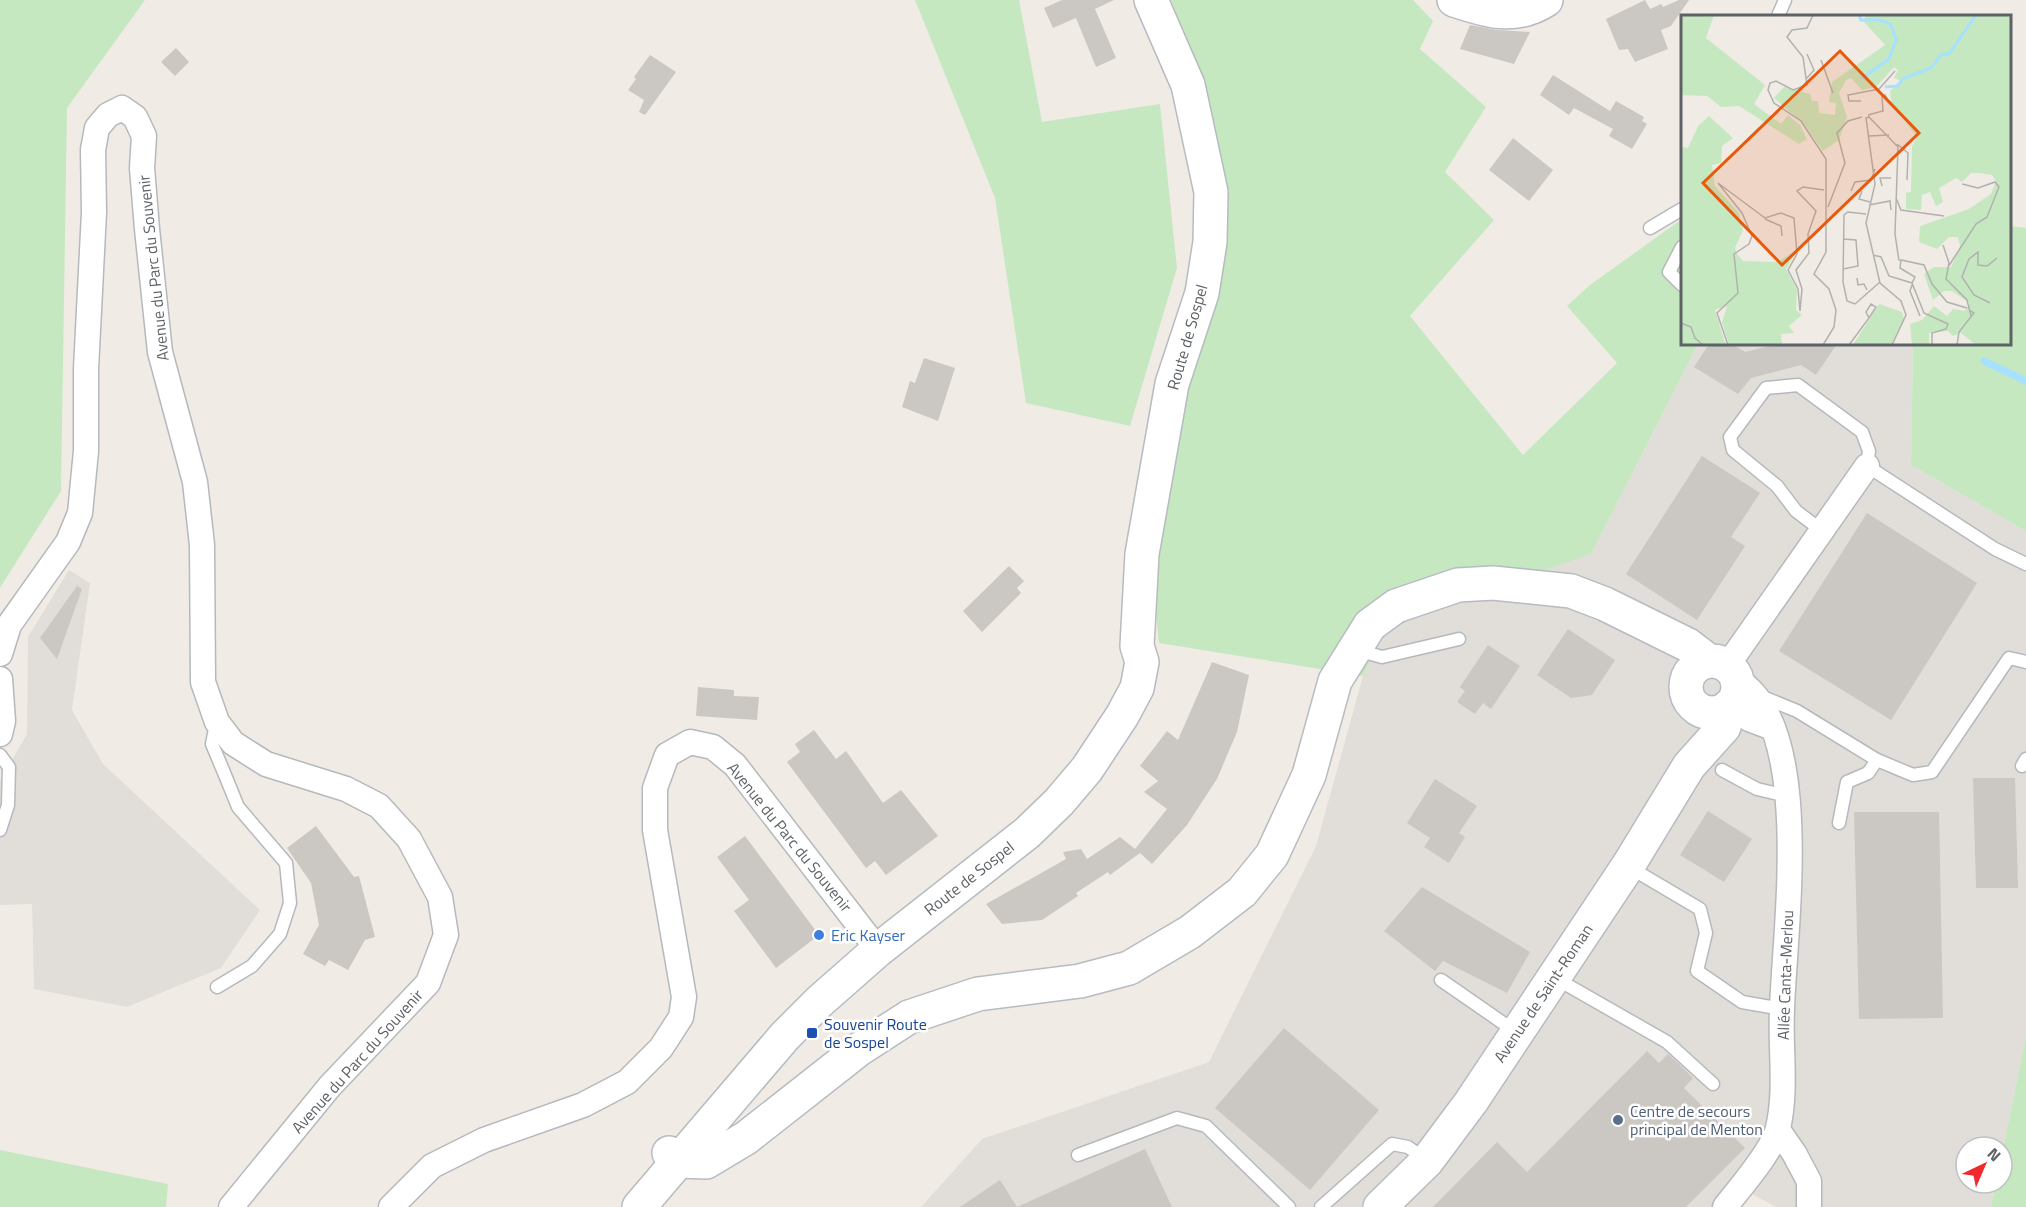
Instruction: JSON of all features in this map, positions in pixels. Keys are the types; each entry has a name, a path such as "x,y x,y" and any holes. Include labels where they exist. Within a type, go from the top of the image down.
{"street":[{"name":"Route de Sospel","path":"620,1207 673,1156 874,944 1027,833 1087,769 1122,716 1137,688 1142,662 1137,646 1142,554 1172,384 1202,293 1210,242 1211,202 1211,192 1188,85 1151,0"},
{"path":"1454,0 1484,9 1521,12 1546,0"},
{"name":"Avenue du Parc du Souvenir","path":"0,654 9,626 68,542 80,513 86,451 86,369 94,212 93,150 97,128 108,115 122,108 135,117 144,136 142,168 160,352 195,482 202,545 202,682 217,722 233,743 266,764 346,789 378,806 410,839 440,897 446,935 428,983 330,1086 231,1207"},
{"path":"1719,685 1821,530 1867,466"},
{"path":"673,1156 706,1162 746,1138 858,1050 909,1017 978,994 1080,981 1129,968 1190,932 1242,892 1272,855 1309,775 1335,681 1370,625 1396,606 1458,585 1492,583 1570,591 1605,604 1644,625 1719,685 1749,718 1773,728"},
{"path":"0,679 3,721 0,734"},
{"name":"Avenue de Saint-Roman","path":"1380,1207 1427,1161 1471,1102 1628,866 1689,766 1719,685"},
{"name":"Allée Canta-Merlou","path":"1725,1207 1759,1162 1778,1130 1783,1079 1782,1009 1791,853 1786,796 1773,728"},
{"name":"Avenue du Parc du Souvenir","path":"391,1207 432,1166 484,1140 583,1105 627,1082 661,1048 681,1017 684,997 655,830 655,788 667,755 690,742 713,747 735,765 874,944"},
{"path":"1778,1130 1809,1181 1809,1207"},
{"name":"Route de Sospel","path":"639,1207 673,1156"}],"lane":[{"path":"1778,15 1785,0"},
{"path":"1650,228 1681,210"},
{"path":"1681,251 1669,272 1681,283"},
{"path":"1821,530 1797,511 1777,486 1733,450 1730,437 1766,388 1798,385 1862,432 1869,451 1867,466 1995,549 2026,564"},
{"path":"1353,649 1382,657 1459,639"},
{"path":"1719,685 1797,711 1877,760 1913,775 1932,772 2009,658 2026,662"},
{"path":"1773,728 1797,711"},
{"path":"217,722 212,744 229,786 238,807 286,863 291,903 280,934 252,966 218,987"},
{"path":"0,755 9,767 8,805 0,830"},
{"path":"1839,824 1847,782 1868,773 1877,760"},
{"path":"1722,770 1756,789 1786,796"},
{"path":"1628,866 1700,909 1706,933 1697,971 1742,1002 1782,1009"},
{"path":"1554,977 1667,1042 1713,1084"},
{"path":"1441,980 1517,1033"},
{"path":"1078,1155 1177,1118 1206,1126 1289,1207"},
{"path":"1321,1207 1392,1144 1408,1147 1427,1161"}],"shaded area":[{"path":"1697,345 1913,345 1911,465 2026,531 2026,1036 2006,1135 1954,1135 1954,1195 1994,1195 1991,1207 1776,1207 1736,1185 1713,1207 921,1207 982,1139 1209,1062 1316,846 1363,676 1384,633 1343,632 1591,554"},
{"path":"69,570 90,583 72,710 103,764 260,910 221,968 127,1007 34,989 32,904 0,905 0,781 27,734 28,637"}],"green space":[{"path":"0,0 145,0 67,108 61,491 0,588"},
{"path":"915,0 1019,0 1042,122 1160,104 1177,268 1130,426 1026,403 995,198"},
{"path":"1171,0 1413,0 1433,21 1420,49 1486,107 1445,172 1494,220 1410,316 1523,455 1617,363 1567,306 1590,285 1681,220 1681,345 1697,345 1591,554 1427,611 1385,633 1363,676 1159,643 1154,598 1183,394 1218,289 1201,79"},
{"path":"2011,226 2026,228 2026,531 1911,465 1913,345 2011,345"},
{"path":"2026,1036 2026,1207 1991,1207 1994,1195 2014,1195 2014,1135 2006,1135"},
{"path":"0,1150 168,1184 166,1207 0,1207"}],"building":[{"path":"1062,0 1114,0 1095,9 1116,58 1096,67 1076,18 1053,28 1044,8"},
{"path":"1645,0 1650,9 1661,4 1663,7 1679,0 1689,0 1671,26 1661,30 1668,49 1635,62 1628,49 1619,50 1606,19"},
{"path":"1470,25 1530,32 1514,64 1460,49"},
{"path":"176,48 189,62 175,76 161,62"},
{"path":"650,55 676,72 645,115 639,112 644,100 628,90 636,79 634,77"},
{"path":"1553,75 1610,111 1616,101 1644,117 1642,121 1647,124 1632,149 1609,136 1613,129 1574,108 1569,115 1540,95"},
{"path":"1513,138 1553,170 1529,201 1489,170"},
{"path":"1708,345 1734,345 1745,352 1773,345 1836,345 1816,375 1801,365 1751,378 1738,394 1694,367"},
{"path":"924,358 955,368 938,421 902,407 910,381 915,383"},
{"path":"1702,456 1760,493 1731,537 1745,546 1697,620 1626,574"},
{"path":"1867,513 1977,583 1891,720 1779,651"},
{"path":"1009,566 1024,581 1017,588 1021,593 982,632 963,611"},
{"path":"77,586 82,589 57,659 40,638"},
{"path":"1568,629 1615,660 1592,695 1571,698 1537,675"},
{"path":"1488,645 1520,666 1491,709 1483,703 1475,714 1457,702 1465,691 1460,687"},
{"path":"1212,662 1249,675 1237,732 1217,779 1187,825 1152,864 1140,853 1110,875 1108,872 1076,893 1078,896 1042,920 1002,924 986,904 1066,859 1063,852 1081,849 1087,859 1120,837 1135,849 1167,809 1144,792 1158,781 1140,766 1167,731 1178,740"},
{"path":"698,687 734,690 734,696 759,697 757,720 696,716"},
{"path":"814,730 836,759 846,751 883,803 901,790 938,836 886,875 875,861 866,868 787,762 800,752 795,744"},
{"path":"1973,778 2015,778 2018,888 1976,888"},
{"path":"1435,779 1477,806 1459,833 1465,837 1449,863 1424,847 1430,838 1407,823"},
{"path":"1708,811 1752,839 1724,882 1680,855"},
{"path":"1854,812 1939,812 1943,1018 1859,1019"},
{"path":"316,826 354,877 359,876 375,937 365,940 348,970 329,960 325,966 303,954 319,925 311,883 287,848"},
{"path":"745,836 819,935 776,968 734,911 749,900 717,857"},
{"path":"1422,887 1530,952 1507,993 1443,961 1435,971 1384,931"},
{"path":"1284,1028 1379,1110 1310,1190 1215,1108"},
{"path":"1647,1051 1659,1063 1668,1054 1678,1063 1693,1078 1684,1088 1745,1148 1686,1207 1433,1207 1497,1142 1527,1172"},
{"path":"1145,1149 1172,1207 1017,1207"},
{"path":"1000,1180 1017,1207 960,1207"}],"waterway":[{"path":"1984,361 2026,381"}],"place":[{"name":"Eric Kayser","path":"819,935"},
{"name":"Souvenir Route de Sospel","path":"812,1033"},
{"name":"Centre de secours principal de Menton","path":"1618,1120"}]}
